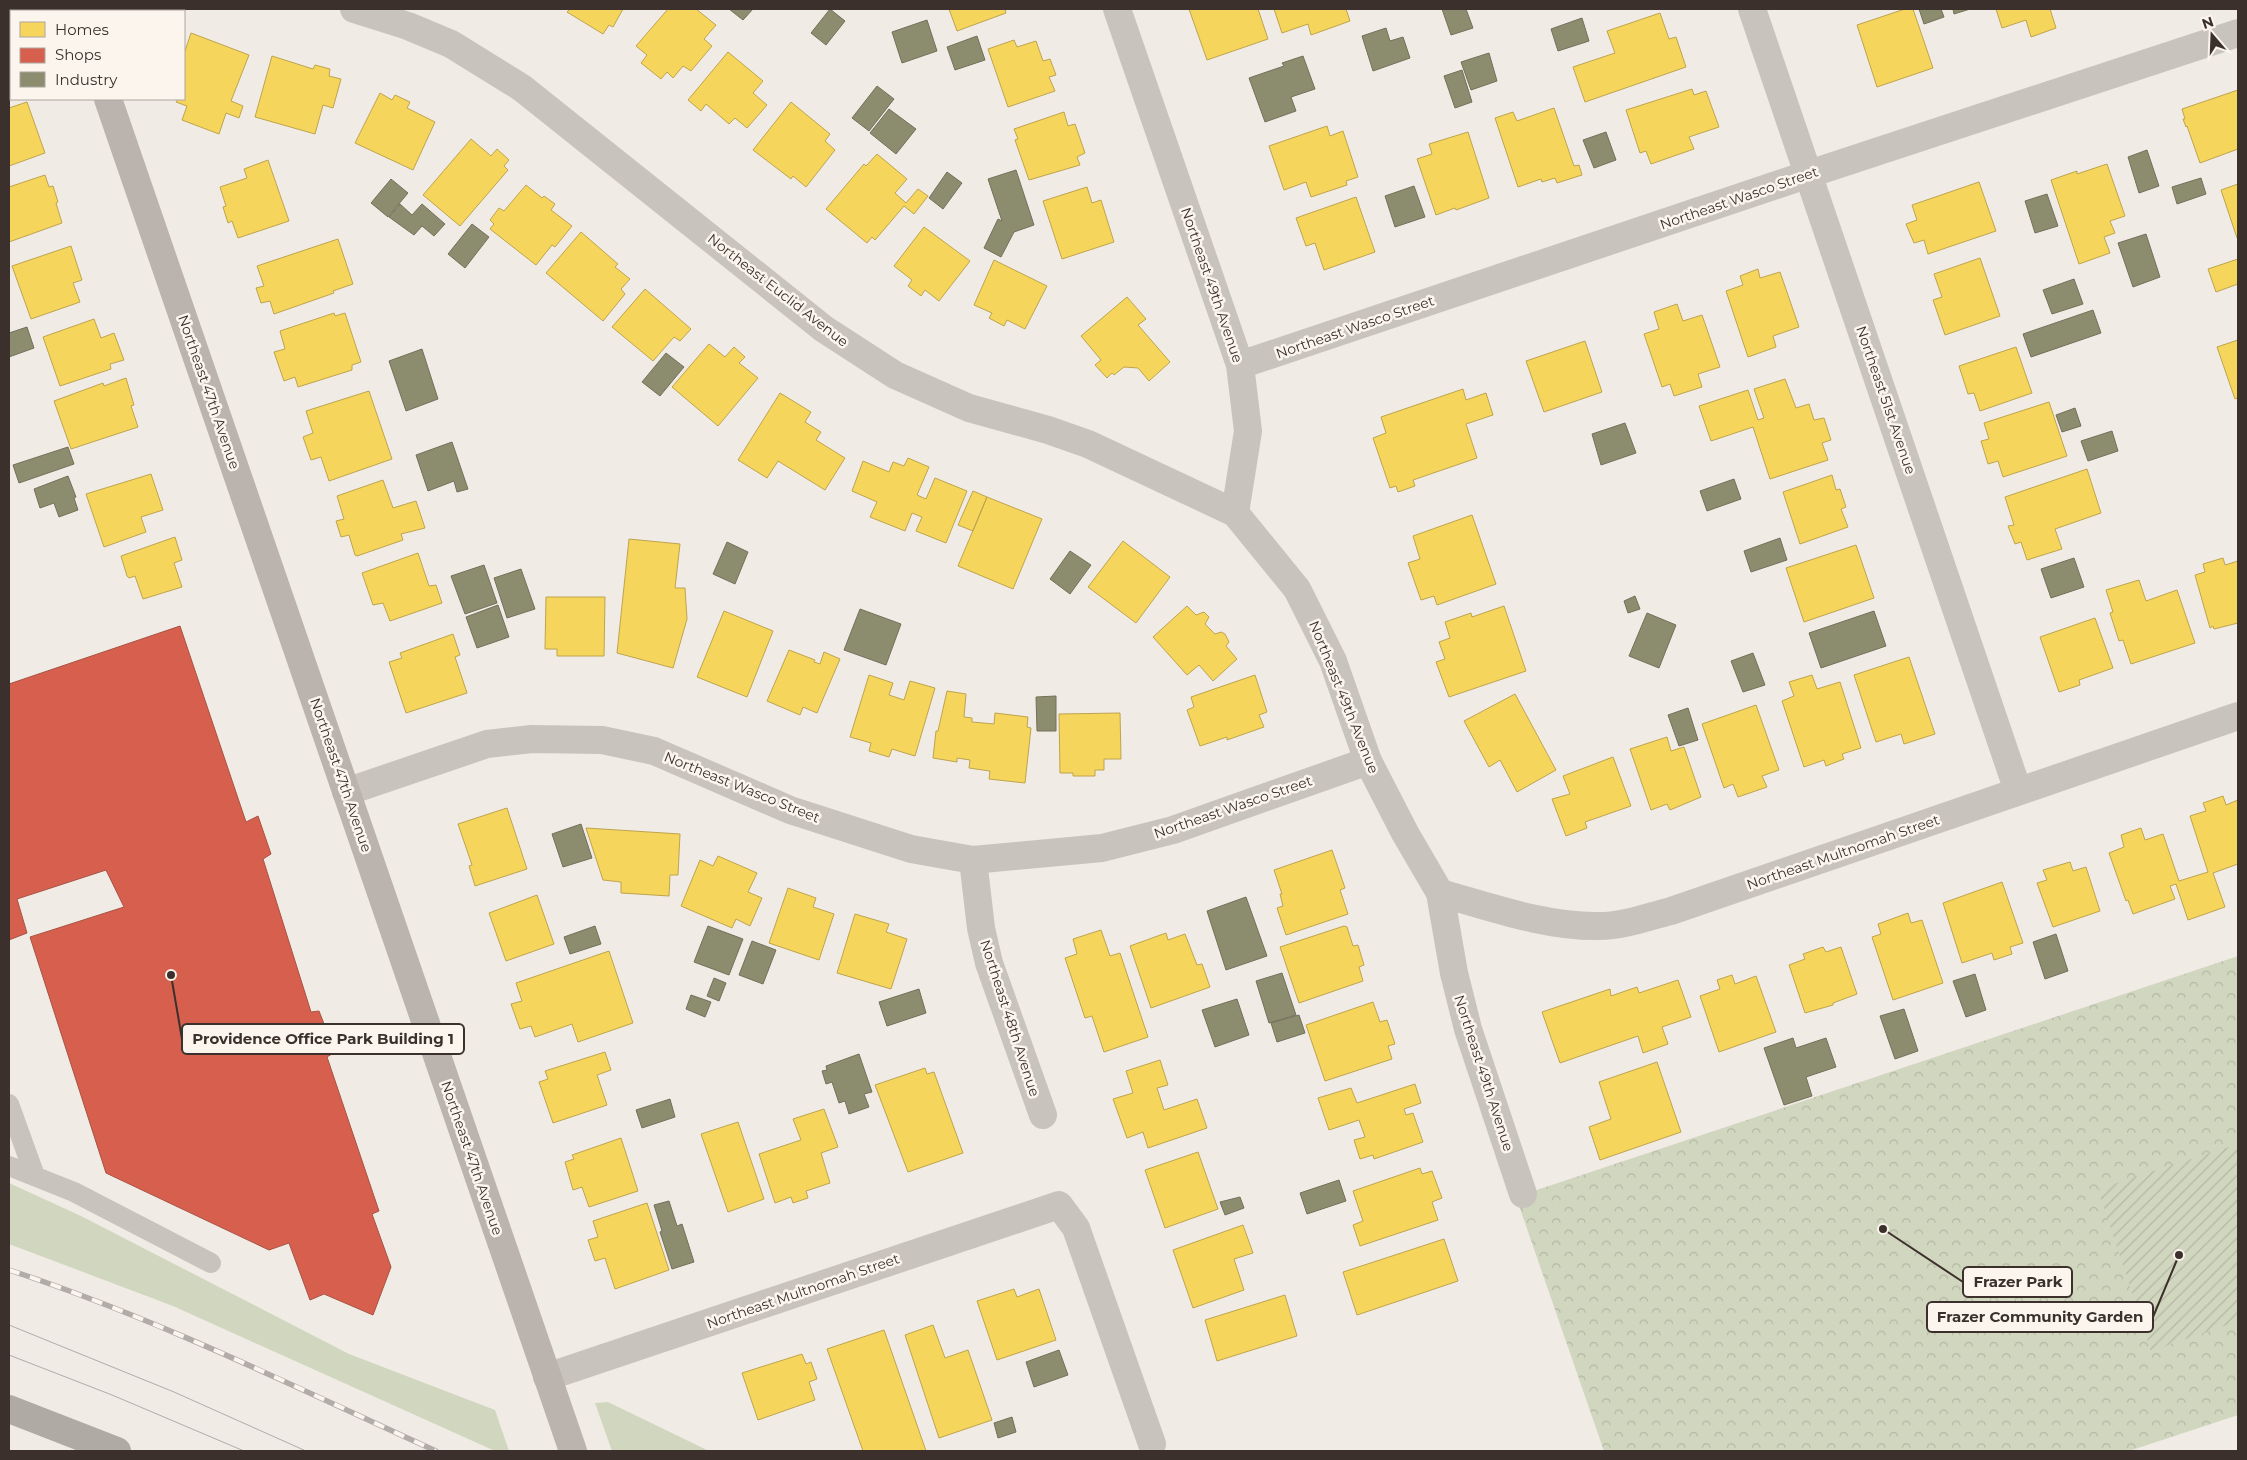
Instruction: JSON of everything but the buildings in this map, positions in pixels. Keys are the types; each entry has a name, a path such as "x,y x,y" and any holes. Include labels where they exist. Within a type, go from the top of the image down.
{"highway":[{"path":"9,1409 118,1451"}],"main road":[{"name":"Northeast 47th Avenue","path":"108,100 573,1451"}],"street":[{"name":"Northeast Euclid Avenue","path":"354,9 408,26 451,44 522,88 824,329 895,376 969,408 1048,430 1088,444 1235,513"},
{"name":"Northeast 49th Avenue","path":"1117,9 1240,365 1248,431 1235,513 1297,590 1310,614 1333,661 1368,761 1405,833 1440,893 1454,973 1468,1029 1523,1194"},
{"name":"Northeast 51st Avenue","path":"1752,9 2018,791"},
{"name":"Northeast Wasco Street","path":"1240,365 1809,174 2238,33"},
{"name":"Northeast Multnomah Street","path":"1440,893 1561,924 1600,926 1632,922 1670,911 2238,716"},
{"name":"Northeast Wasco Street","path":"346,792 487,744 532,739 602,740 654,751 790,810 911,849 973,860 1102,848 1164,832 1368,761"},
{"name":"Northeast 48th Avenue","path":"973,860 981,928 989,963 1043,1116"},
{"name":"Northeast Multnomah Street","path":"550,1384 1059,1205 1076,1228 1152,1444"}],"lane":[{"path":"9,1104 35,1176"},
{"path":"9,1166 74,1192 212,1263"}],"green space":[{"path":"2238,956 2238,1415 2129,1451 1604,1451 1516,1197"},
{"path":"2238,1144 2238,1321 2151,1351 2098,1189"},
{"path":"9,1183 81,1216 349,1354 495,1410 509,1451 495,1451 173,1306 9,1244"},
{"path":"608,1402 709,1451 612,1451 595,1403"}],"tram line":[{"path":"9,1325 174,1392 306,1451"},
{"path":"9,1355 112,1395 244,1451"}],"railway":[{"path":"9,1270 172,1331 436,1451"}],"place":[{"name":"Providence Office Park Building 1","path":"171,975"},
{"name":"Frazer Park","path":"1883,1229"},
{"name":"Frazer Community Garden","path":"2179,1255"}]}
